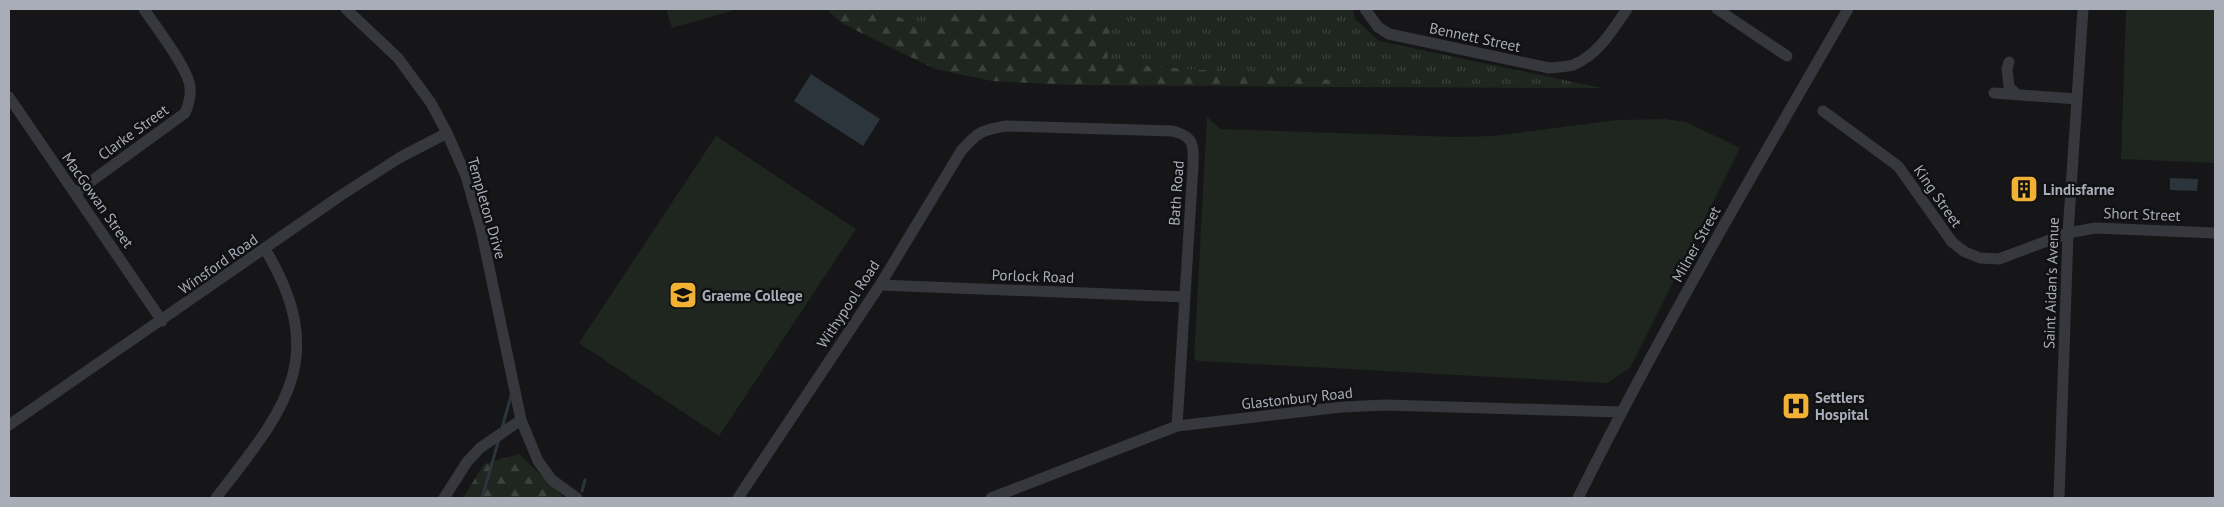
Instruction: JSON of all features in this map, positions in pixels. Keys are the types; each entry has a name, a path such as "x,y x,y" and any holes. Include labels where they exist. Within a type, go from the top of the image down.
{"street":[{"name":"Clarke Street","path":"75,192 185,113 190,101 190,85 185,71 144,9"},
{"name":"Templeton Drive","path":"346,9 398,58 431,103 447,133 466,176 481,229 521,420 538,461 552,480 577,498"},
{"name":"Bennett Street","path":"1365,9 1378,26 1389,34 1549,68 1572,65 1588,57 1614,28 1627,9"},
{"path":"1717,9 1787,56"},
{"name":"Milner Street","path":"1578,498 1621,412 1739,197 1848,9"},
{"name":"Saint Aidan's Avenue","path":"2059,498 2068,233 2084,9"},
{"path":"2009,62 2007,69 2009,87 2018,95"},
{"path":"1994,93 2077,99"},
{"name":"MacGowan Street","path":"9,97 162,320"},
{"name":"King Street","path":"1823,111 1898,166 1952,242 1964,252 1980,258 1999,259 2068,233"},
{"name":"Bath Road","path":"985,129 1006,126 1172,131 1184,134 1191,140 1194,151 1177,426"},
{"name":"Withypool Road","path":"738,498 880,285 961,151 974,137 985,129"},
{"name":"Winsford Road","path":"9,425 340,196 399,158 447,133"},
{"name":"Short Street","path":"2068,233 2095,228 2215,233"},
{"path":"216,498 267,432 283,403 295,371 298,340 296,324 290,302 275,266 265,249"},
{"name":"Porlock Road","path":"880,285 1184,297"},
{"name":"Glastonbury Road","path":"990,498 1177,426 1342,407 1386,405 1621,412"},
{"path":"444,498 467,462 480,448 521,420"}],"green space":[{"path":"666,9 738,9 672,28"},
{"path":"826,9 888,9 891,13 925,30 940,9 1112,9 1107,63 1309,78 1328,80 1341,87 1070,85 992,81 935,69 843,24"},
{"path":"888,9 940,9 925,30 891,13"},
{"path":"1112,9 1353,9 1355,19 1379,41 1602,88 1341,87 1328,80 1107,63"},
{"path":"2126,9 2215,9 2215,163 2121,159"},
{"path":"1207,117 1221,129 1457,137 1493,136 1617,120 1665,119 1686,122 1740,148 1630,368 1607,383 1199,361 1194,359"},
{"path":"716,136 856,229 719,436 579,343"},
{"path":"519,454 565,498 463,498 484,464"}],"shaded area":[{"path":"811,74 880,119 863,146 794,101"},
{"path":"2170,178 2198,179 2197,191 2170,190"}],"waterway":[{"path":"502,428 511,396"},
{"path":"502,428 511,396"},
{"path":"482,498 499,439"},
{"path":"482,498 499,439"},
{"path":"582,491 585,480"}],"place":[{"name":"Lindisfarne","path":"2024,189"},
{"name":"Graeme College","path":"683,295"},
{"name":"Settlers Hospital","path":"1796,406"}]}
